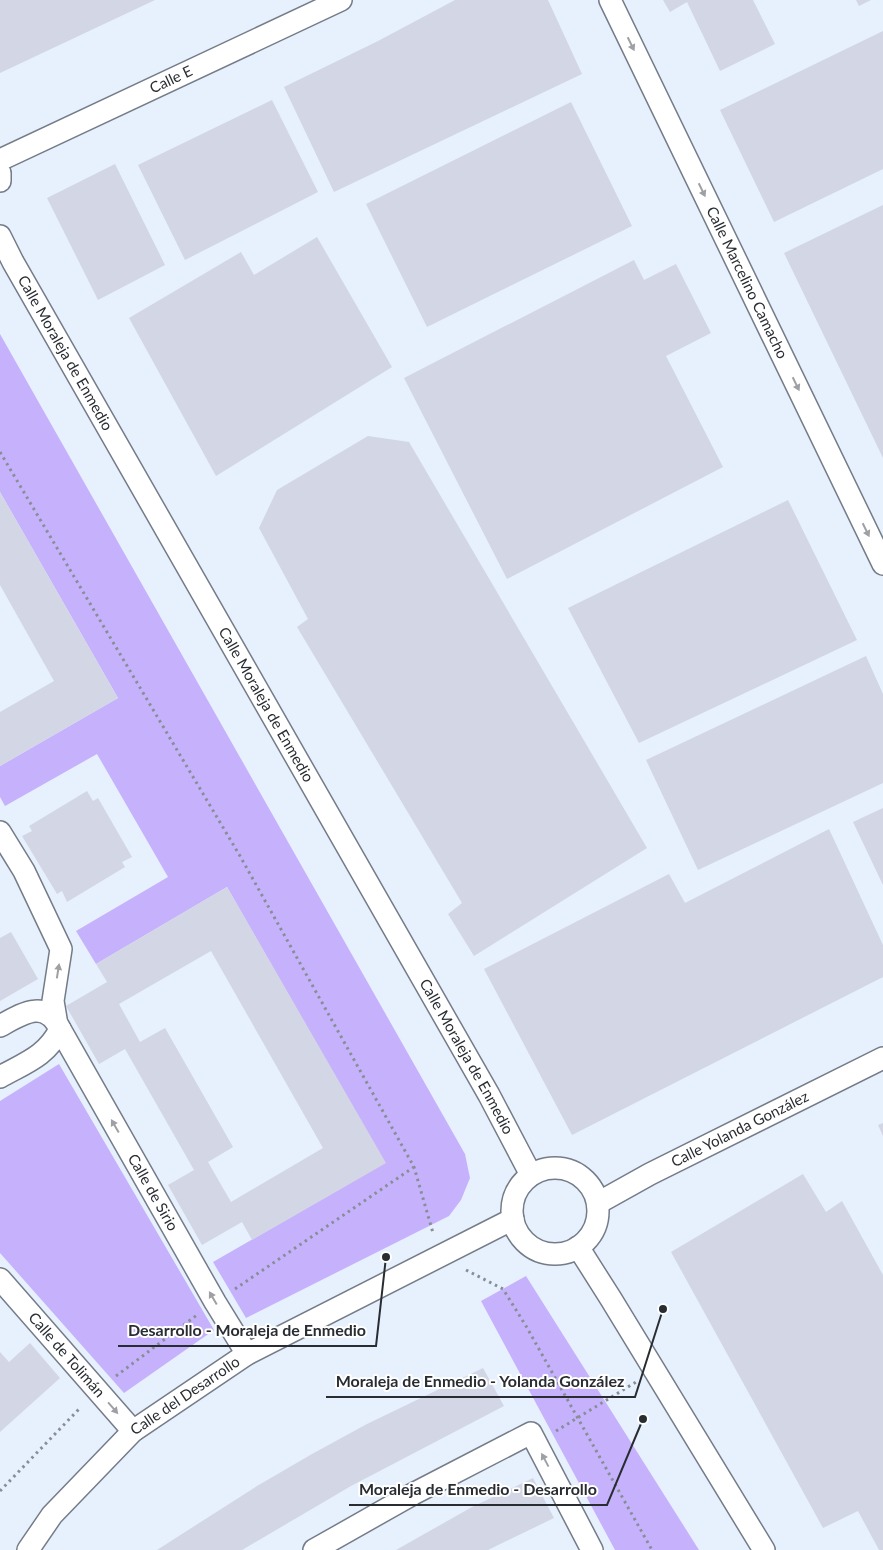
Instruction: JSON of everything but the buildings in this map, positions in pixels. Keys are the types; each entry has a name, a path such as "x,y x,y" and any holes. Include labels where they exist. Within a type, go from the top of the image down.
{"street":[{"name":"Calle E","path":"0,160 340,0"},
{"name":"Calle Marcelino Camacho","path":"610,0 883,564"},
{"path":"0,173 0,181"},
{"name":"Calle Moraleja de Enmedio","path":"0,236 13,262 484,1086 531,1175"},
{"name":"Calle de Sirio","path":"0,832 24,871 61,948 53,1001 58,1024 215,1302 247,1354"},
{"path":"0,1026 27,1012 40,1010 58,1024 55,1041 46,1051 0,1077"},
{"name":"Calle Yolanda González","path":"598,1203 650,1174 883,1058"},
{"path":"547,1168 564,1168 579,1175 591,1187 598,1203 598,1213 592,1233 578,1247 562,1253 546,1253 530,1246 519,1234 513,1219 512,1206 515,1194 531,1175 547,1168"},
{"name":"Calle del Desarrollo","path":"28,1550 52,1514 134,1431 247,1354 513,1219"},
{"path":"578,1247 764,1550"},
{"name":"Calle de Tolimán","path":"0,1279 134,1431"},
{"path":"314,1550 413,1494 533,1438 592,1550"}],"path":[{"path":"0,452 240,856 414,1167 439,1256 503,1289 652,1550"},
{"path":"533,1438 578,1418 654,1370"}],"shaded area":[{"path":"0,334 465,1154 470,1178 461,1200 449,1216 246,1318 213,1262 385,1163 227,887 96,964 76,931 168,877 97,754 5,806 0,797 0,766 118,698 0,492"},
{"path":"59,1064 214,1330 124,1393 0,1253 0,1101"},
{"path":"526,1276 699,1550 615,1550 481,1301"}],"place":[{"name":"Desarrollo - Moraleja de Enmedio","path":"386,1257"},
{"name":"Moraleja de Enmedio - Yolanda González","path":"663,1309"},
{"name":"Moraleja de Enmedio - Desarrollo","path":"643,1419"}]}
